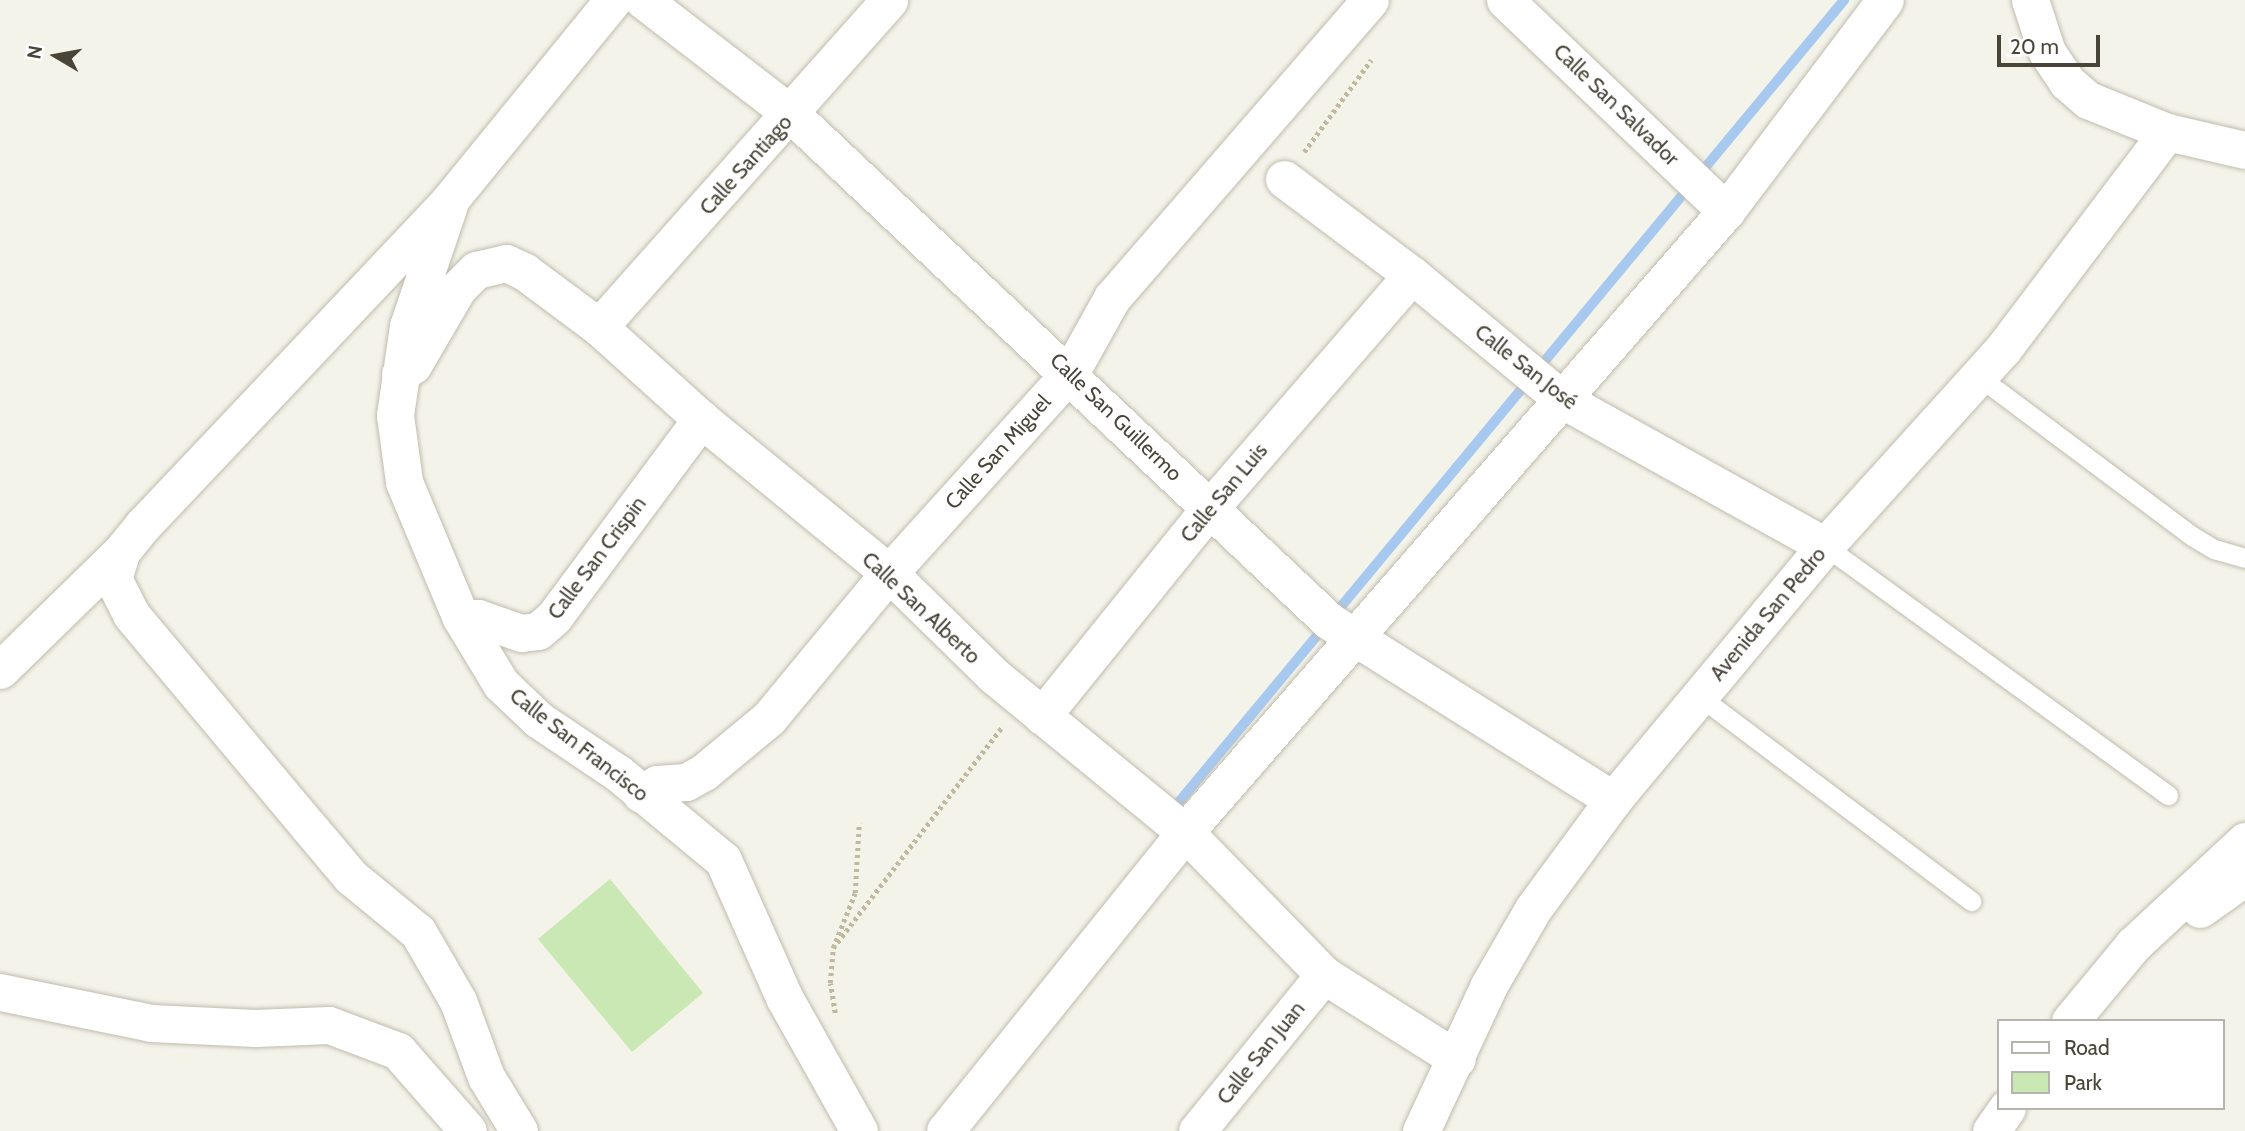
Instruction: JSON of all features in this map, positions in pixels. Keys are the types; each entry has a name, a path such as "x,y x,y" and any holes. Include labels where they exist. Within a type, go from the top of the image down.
{"street":[{"path":"0,670 121,552 449,201 613,0"},
{"name":"Calle San Guillermo","path":"643,0 792,114 1350,638 1613,800"},
{"name":"Calle Santiago","path":"599,327 792,114 889,0"},
{"name":"Calle San Miguel","path":"641,794 657,784 686,782 704,772 769,718 889,573 1070,373 1112,298 1370,0"},
{"name":"Calle San Salvador","path":"1505,0 1726,211"},
{"path":"2030,0 2047,52 2067,82 2103,109 2167,132 2245,149"},
{"path":"946,1131 1185,832 1350,638 1563,400 1726,211 1879,1"},
{"name":"Avenida San Pedro","path":"1421,1131 1457,1059 1489,985 1533,909 1613,800 1825,546 2003,349 2167,132"},
{"name":"Calle San José","path":"1284,179 1412,275 1563,400 1825,546"},
{"name":"Calle San Francisco","path":"449,201 449,216 408,327 395,415 404,482 461,618 501,684 539,720 641,794 723,860 785,999 859,1131"},
{"name":"Calle San Alberto","path":"400,374 413,365 457,288 488,264 506,263 525,272 599,327 701,419 889,573 1032,708 1185,832 1324,975 1457,1059"},
{"name":"Calle San Luis","path":"1032,708 1412,275"},
{"name":"Calle San Crispin","path":"461,618 478,618 521,633 538,632 554,617 701,419"},
{"path":"121,552 113,579 131,614 351,877 418,932 457,1001 486,1077 519,1131"},
{"path":"2072,1019 2133,945 2245,841"},
{"path":"2133,945 2152,943 2245,877"},
{"name":"Calle San Juan","path":"1197,1131 1324,975"},
{"path":"0,992 151,1023 255,1028 329,1025 398,1051 468,1131"},
{"path":"1991,1131 2006,1110"}],"lane":[{"path":"1978,376 2192,536 2214,549 2245,558"},
{"path":"1825,546 2168,795"},
{"path":"1699,696 1970,901"}],"path":[{"path":"833,948 1032,708"},
{"path":"836,1026 830,983 833,948 855,893 859,823"}],"green space":[{"path":"610,879 703,993 632,1052 538,939"}],"waterway":[{"path":"1174,808 1844,0"}]}
